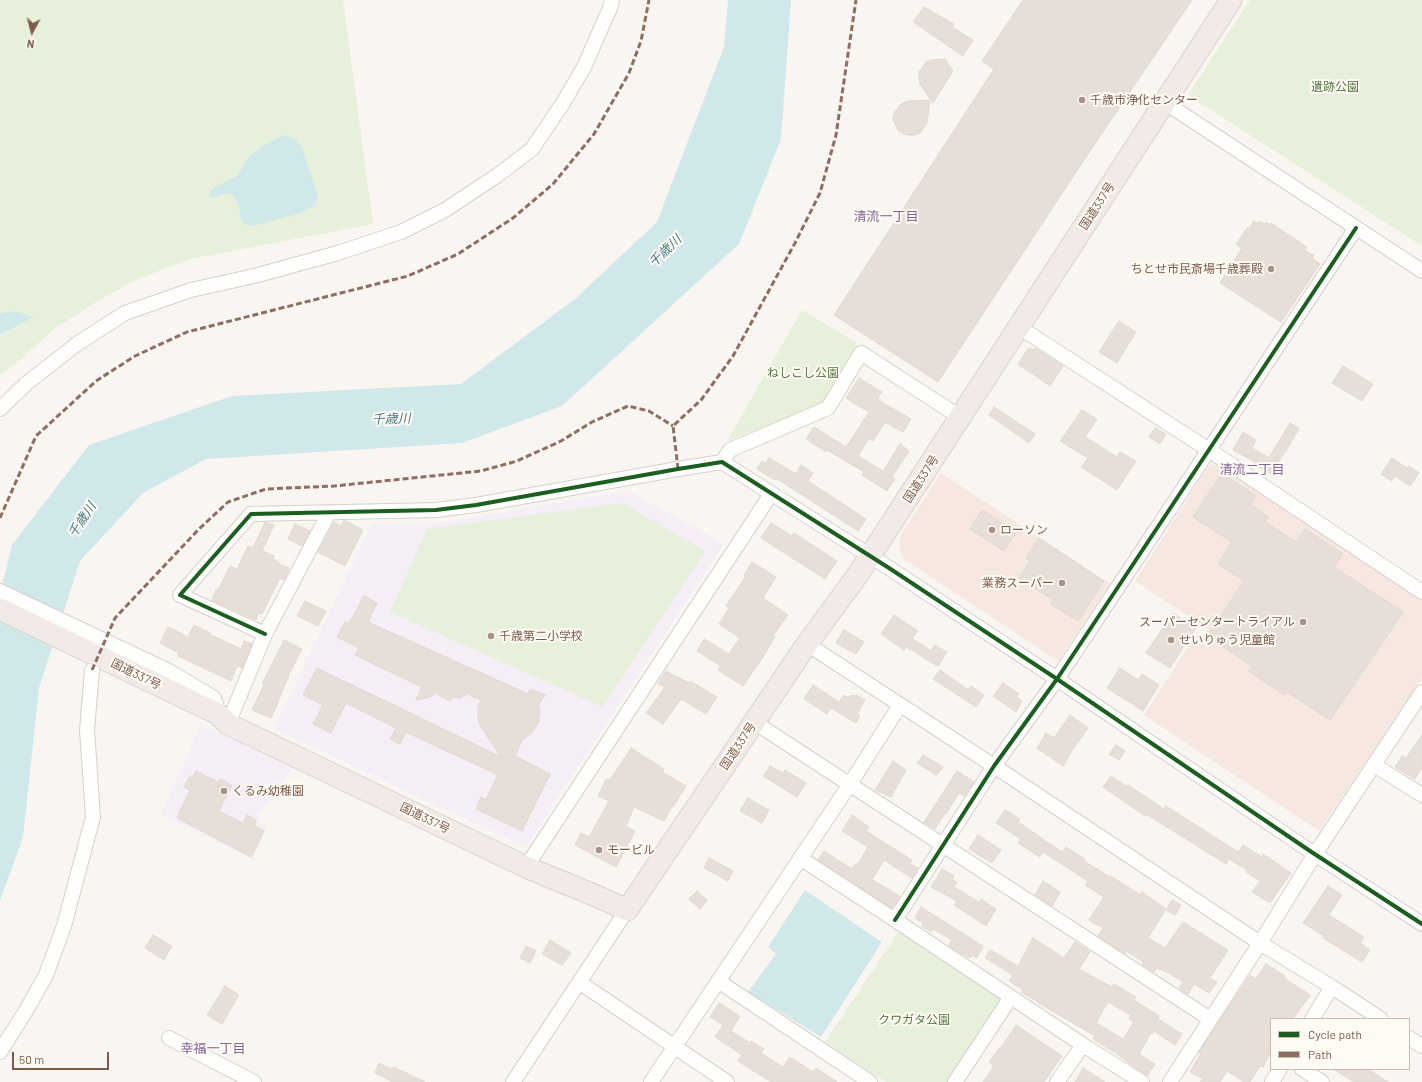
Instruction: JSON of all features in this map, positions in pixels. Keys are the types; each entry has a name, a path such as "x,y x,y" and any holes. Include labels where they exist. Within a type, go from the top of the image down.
{"highway":[{"name":"国道337号","path":"0,609 120,657 223,719 526,867 626,910 807,644 870,557 1231,0"}],"street":[{"path":"0,409 27,383 77,344 125,313 191,290 254,276 338,253 401,232 445,210 471,193 532,149 563,103 584,67 610,8 612,0"},
{"path":"1164,102 1422,271"},
{"path":"895,920 994,766 1057,679 1356,228"},
{"path":"1019,326 1422,592"},
{"path":"722,462 730,450 828,408 861,353 960,417"},
{"path":"266,634 180,595 251,514 436,510 476,505 722,462 1057,679 1315,854 1422,924"},
{"path":"526,867 771,494"},
{"path":"223,719 329,513"},
{"path":"0,591 120,657"},
{"path":"807,644 1260,943 1379,1018"},
{"path":"0,1052 46,975 64,926 93,816 87,730 92,670"},
{"path":"1170,1082 1260,943 1315,854 1422,692"},
{"path":"651,1082 850,784 900,704"},
{"path":"754,722 944,844 1210,1019"},
{"path":"1374,765 1422,795"},
{"path":"800,858 1083,1045 1142,1082"},
{"path":"513,1082 626,910"},
{"path":"718,981 870,1082"},
{"path":"579,982 727,1082"},
{"path":"1313,1018 1332,987"},
{"path":"955,1082 1011,997"},
{"path":"169,1038 254,1082"},
{"path":"1410,1039 1422,1046"},
{"path":"1057,1082 1083,1045"},
{"path":"1272,1082 1279,1070"},
{"path":"1304,1070 1322,1082"}],"shaded area":[{"path":"1218,465 1422,600 1422,678 1319,831 1144,715 1197,633 1203,636 1208,629 1135,581 1208,467"},
{"path":"941,473 1110,584 1058,661 904,559 899,543 902,533"},
{"name":"千歳第二小学校","path":"629,491 724,544 526,847 274,729 372,524 431,524"},
{"name":"くるみ幼稚園","path":"201,725 294,767 257,815 259,817 258,822 267,827 253,859 161,815"}],"green space":[{"path":"0,0 343,0 373,224 190,259 138,279 104,297 54,329 13,366 0,375"},
{"name":"遺跡公園","path":"1250,0 1422,0 1422,246 1188,95"},
{"name":"ねしこし公園","path":"802,310 857,343 823,404 727,441"},
{"path":"622,503 705,551 603,707 390,612 427,529"},
{"name":"クワガタ公園","path":"899,931 1002,1000 947,1082 886,1082 825,1042"}],"water":[{"name":"千歳川","path":"728,0 791,0 781,139 739,244 562,406 462,443 206,459 143,493 80,561 39,688 23,837 0,901 0,594 12,545 89,445 232,396 461,384 575,299 657,222 724,47"},
{"path":"284,135 294,138 301,145 318,196 315,205 301,213 252,226 244,224 240,217 239,204 231,194 223,194 208,199 211,190 237,176 249,157 262,146"},
{"path":"15,311 33,317 0,335 0,314"},
{"path":"805,890 882,942 821,1037 748,992 776,954 768,947"}],"building":[{"path":"1023,0 1192,0 1088,154 938,382 834,315 994,69 982,61"},
{"path":"924,7 954,24 952,27 973,40 963,56 913,22"},
{"path":"945,59 953,71 933,103 920,84 919,72 926,62"},
{"path":"930,100 927,123 920,133 909,135 903,134 898,130 893,119 894,113 901,104 907,101"},
{"path":"1254,221 1258,223 1260,221 1264,224 1266,222 1270,225 1271,223 1307,247 1305,251 1314,255 1312,258 1320,264 1281,322 1220,283 1242,248 1236,244"},
{"path":"1119,321 1136,332 1117,363 1099,352"},
{"path":"1028,349 1036,349 1063,366 1050,386 1018,364"},
{"path":"1343,366 1373,384 1362,401 1332,383"},
{"path":"859,378 882,392 877,399 911,419 903,432 885,422 873,441 869,438 858,456 883,471 900,444 909,451 892,477 895,479 887,491 862,475 864,472 827,450 826,452 806,439 814,427 846,447 869,412 846,398"},
{"path":"994,407 1035,434 1029,443 989,415"},
{"path":"1082,410 1097,419 1085,437 1117,457 1120,452 1136,461 1117,490 1081,467 1088,458 1060,441"},
{"path":"1290,423 1299,428 1285,453 1278,462 1270,456"},
{"path":"1155,428 1166,434 1160,444 1149,437"},
{"path":"1243,432 1256,440 1252,448 1277,462 1270,474 1259,467 1260,465 1233,450"},
{"path":"769,458 796,474 801,465 813,473 808,481 866,519 858,531 776,478 775,480 757,469 762,461 766,463"},
{"path":"1392,458 1407,468 1409,466 1419,473 1410,486 1395,476 1392,481 1381,474"},
{"path":"1222,473 1256,496 1250,505 1269,517 1265,522 1296,542 1305,529 1343,554 1334,567 1403,612 1330,720 1287,692 1285,695 1248,671 1252,666 1207,636 1244,581 1218,564 1232,542 1193,517"},
{"path":"982,510 1016,533 1004,551 970,529"},
{"path":"344,520 363,530 345,566 318,552 334,522 341,526"},
{"path":"265,522 274,525 262,551 274,556 273,559 279,562 278,564 289,568 284,580 280,578 262,614 258,613 256,620 212,600 216,589 218,590 230,566 237,569 248,546 253,548"},
{"path":"771,523 792,536 794,533 837,561 825,579 761,538"},
{"path":"295,524 310,531 302,546 288,539"},
{"path":"1039,538 1104,581 1078,621 1051,604 1053,600 1019,578 1030,561 1026,558"},
{"path":"752,562 776,577 763,598 788,615 773,636 775,637 765,654 743,686 718,670 721,666 697,651 704,639 729,654 740,638 719,624 729,608 726,606 746,576 744,575"},
{"path":"364,596 377,603 368,622 528,694 530,689 545,695 538,706 540,711 538,723 532,733 522,740 515,756 550,774 522,831 476,809 481,797 486,800 498,775 406,732 400,744 390,739 396,728 346,703 331,733 313,724 323,705 303,695 317,668 501,757 478,720 478,707 481,700 467,694 459,698 452,697 450,701 435,693 430,697 416,700 422,687 355,655 359,648 337,637 345,622 349,624"},
{"path":"305,601 326,611 318,626 297,616"},
{"name":"せいりゅう児童館","path":"1173,613 1196,628 1170,668 1146,653"},
{"path":"894,615 918,631 912,638 931,651 935,645 947,652 938,666 906,647 904,650 881,634"},
{"path":"194,625 241,649 244,641 252,644 242,668 237,666 231,681 178,656 179,653 160,643 168,627 188,637"},
{"path":"844,630 864,642 856,654 836,643"},
{"path":"284,640 302,649 288,676 271,718 252,710 264,685 262,684"},
{"path":"1120,668 1138,680 1142,674 1159,685 1143,711 1107,688"},
{"path":"940,670 968,690 971,686 984,695 976,707 933,679"},
{"path":"666,671 689,683 690,681 717,697 706,714 681,699 663,724 646,713 665,687 658,684"},
{"path":"1003,683 1019,694 1017,697 1022,701 1016,712 993,696"},
{"path":"813,685 839,702 844,695 849,698 851,695 856,695 865,700 857,714 860,716 856,723 831,708 827,714 804,699"},
{"path":"1070,715 1088,728 1063,766 1037,748 1046,733 1054,738"},
{"path":"1422,735 1422,767 1415,779 1395,767 1402,756 1406,758"},
{"path":"1116,745 1125,751 1119,760 1109,754"},
{"path":"631,748 664,769 662,772 686,786 673,807 672,806 664,821 634,807 626,826 635,831 616,867 575,845 581,833 589,837 609,801 598,796 606,779 610,780"},
{"path":"923,755 943,767 936,775 917,763"},
{"path":"893,761 906,770 891,797 875,790"},
{"path":"770,766 783,773 785,770 806,783 797,797 763,776"},
{"path":"196,771 218,782 220,779 232,785 219,811 243,823 247,815 256,820 254,825 264,831 251,857 177,818 190,790 184,787 190,776 193,778"},
{"path":"957,771 974,782 964,796 959,793 935,829 924,822"},
{"path":"1111,776 1127,786 1128,785 1164,809 1166,806 1238,852 1243,845 1262,857 1263,854 1291,873 1270,903 1252,892 1260,881 1246,872 1247,870 1229,859 1226,864 1146,814 1145,816 1103,787"},
{"path":"748,798 769,810 762,823 740,811"},
{"path":"1005,810 1020,819 1018,822 1062,852 1066,847 1085,859 1084,861 1140,895 1142,892 1166,909 1148,938 1165,948 1183,922 1228,950 1210,978 1217,982 1209,993 1194,984 1188,994 1179,989 1183,982 1167,972 1157,968 1154,972 1142,964 1144,962 1126,951 1125,954 1098,936 1103,928 1089,920 1104,897 1085,885 1088,881 1043,852 1040,857 1018,843 1021,839 996,823"},
{"path":"852,815 869,827 866,831 912,860 910,864 918,868 912,878 884,860 872,880 900,896 892,908 818,860 824,851 852,869 856,863 858,864 868,847 842,831"},
{"path":"978,835 1001,850 992,863 969,849"},
{"path":"709,858 733,871 728,881 704,868"},
{"path":"942,869 954,876 952,880 957,882 954,887 979,902 981,899 996,909 986,926 954,905 957,901 931,887"},
{"path":"1043,881 1060,892 1052,906 1035,895"},
{"path":"1328,886 1342,895 1329,915 1364,937 1360,943 1370,950 1362,962 1323,938 1324,936 1303,923"},
{"path":"697,891 707,900 700,909 689,899"},
{"path":"1172,900 1181,905 1175,915 1166,910"},
{"path":"921,907 983,946 977,958 972,955 970,958 953,949 949,945 952,940 933,929 931,932 922,926 923,923 915,918"},
{"path":"153,935 172,946 164,960 145,948"},
{"path":"1033,938 1064,958 1075,942 1090,952 1079,969 1112,987 1114,984 1136,997 1134,1000 1159,1016 1158,1019 1182,1034 1175,1045 1154,1031 1152,1034 1151,1033 1139,1054 1155,1064 1147,1076 1116,1053 1093,1039 1095,1036 1021,992 1023,990 1009,981 1013,975 985,958 990,950 1018,966","holes":["1108,1002 1131,1015 1129,1019 1134,1022 1123,1039 1096,1023"]},
{"path":"550,940 571,953 562,965 542,954"},
{"path":"526,946 536,951 530,963 520,958"},
{"path":"1266,964 1310,995 1294,1018 1270,1018 1270,1054 1263,1067 1260,1066 1250,1082 1244,1082 1227,1071 1220,1082 1200,1082 1203,1079 1190,1072 1201,1053 1199,1052 1250,975 1256,979"},
{"path":"225,986 239,995 222,1024 207,1015"},
{"path":"719,1003 740,1016 731,1031 750,1043 751,1041 764,1049 761,1053 783,1067 790,1057 813,1072 816,1068 837,1082 771,1082 738,1061 742,1055 715,1037 723,1025 710,1017"},
{"path":"1016,1025 1062,1056 1044,1082 983,1082 994,1066 989,1062 1000,1047 1001,1048"},
{"path":"379,1063 391,1069 394,1067 425,1082 393,1082 375,1073"},
{"path":"1083,1068 1105,1082 1075,1082"},
{"path":"1335,1070 1370,1070 1388,1082 1354,1082"}],"marked path":[{"path":"0,518 36,436 96,381 135,356 187,332 408,276 458,254 513,218 553,184 594,134 629,73 641,41 649,0"},
{"path":"678,469 673,426 701,400 733,356 795,243 820,193 836,135 856,0"},
{"path":"92,670 115,618 199,529 228,502 266,489 334,486 481,471 517,461 561,441 592,422 628,406 649,411 673,426"}],"cycle path":[{"path":"895,920 994,766 1057,679 1356,228"},
{"path":"265,634 180,595 251,514 436,510 476,505 722,462 889,568 1057,679 1310,851 1422,924"}],"place":[{"name":"千歳市浄化センター","path":"1082,100"},
{"name":"ちとせ市民斎場千歳葬殿","path":"1271,269"},
{"name":"ローソン","path":"992,530"},
{"name":"業務スーパー","path":"1062,583"},
{"name":"スーパーセンタートライアル","path":"1303,622"},
{"name":"千歳第二小学校","path":"491,636"},
{"name":"せいりゅう児童館","path":"1171,640"},
{"name":"くるみ幼稚園","path":"224,791"},
{"name":"モービル","path":"599,850"}],"district":[{"name":"清流一丁目","path":"886,217"},
{"name":"清流二丁目","path":"1252,470"},
{"name":"幸福一丁目","path":"213,1049"}]}
